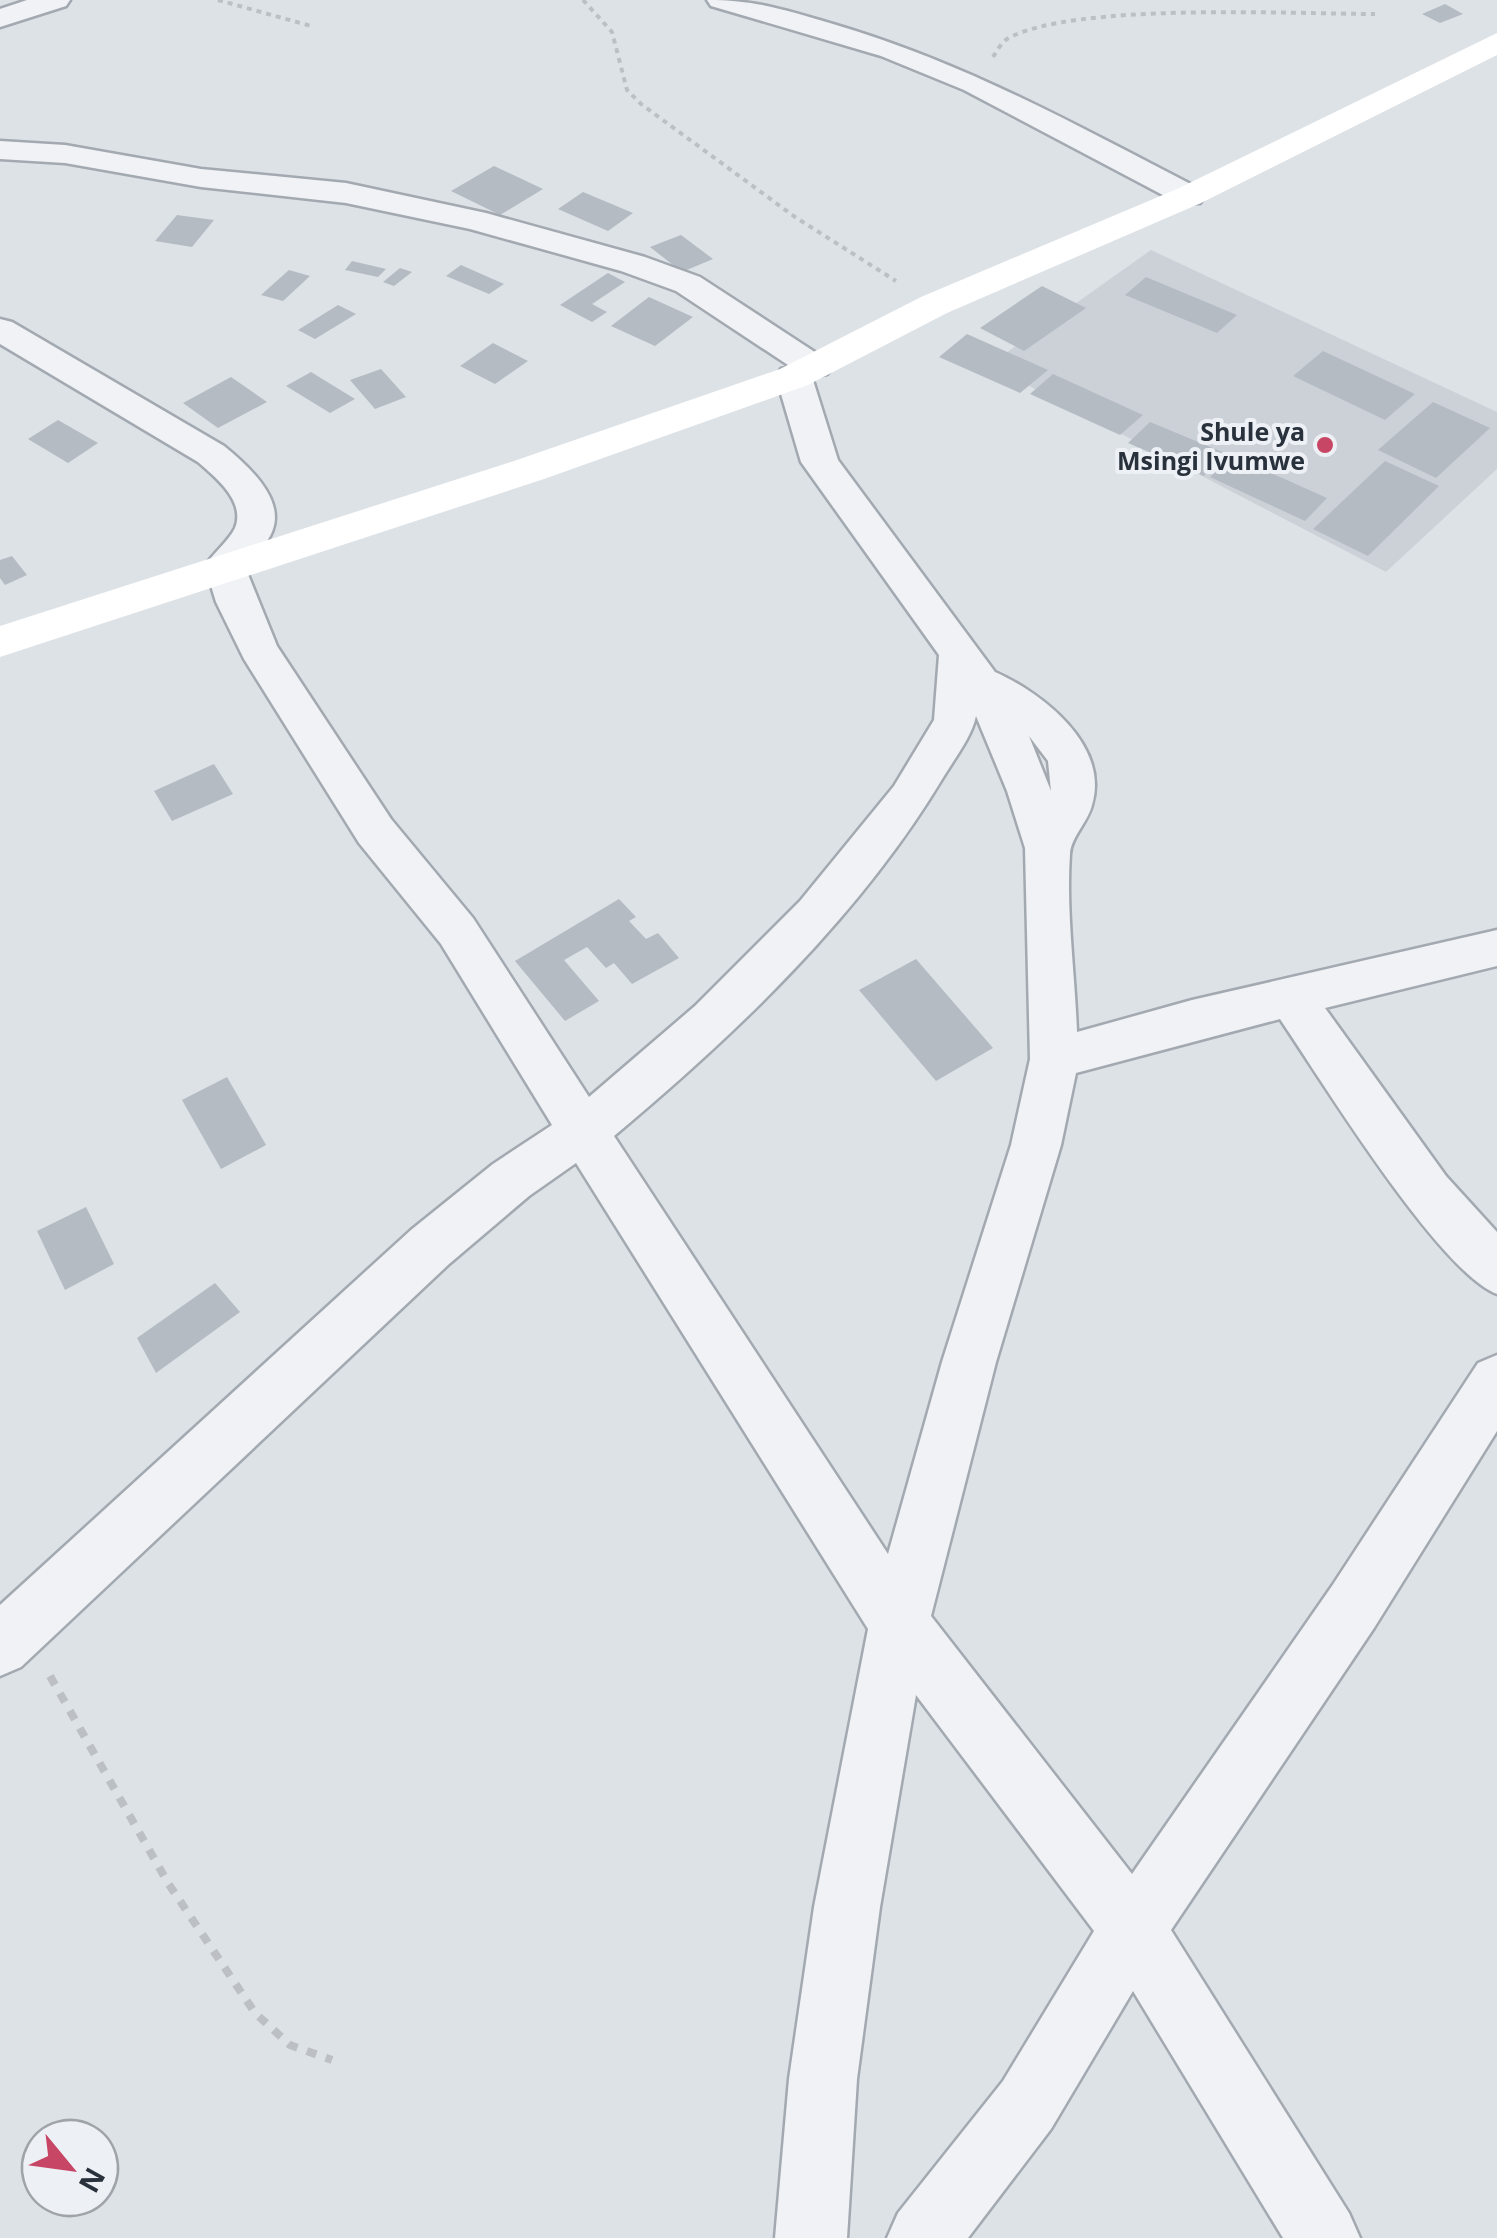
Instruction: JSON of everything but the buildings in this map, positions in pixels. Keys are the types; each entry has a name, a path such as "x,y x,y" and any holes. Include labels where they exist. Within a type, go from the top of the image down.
{"street":[{"path":"0,18 56,0"},
{"path":"722,0 891,50 974,84 1189,196"},
{"path":"0,642 401,512 805,372 934,305 1189,196 1491,50"},
{"path":"0,150 66,154 202,178 346,193 492,224 633,264 688,284 805,372 820,462 969,667 1006,732 1047,848 1054,1059 1036,1145 969,1362 899,1623 848,1907 823,2079 811,2238"},
{"path":"0,329 46,360 177,431 237,476 254,504 255,528 225,566"},
{"path":"225,566 236,602 258,649 376,831 458,931 744,1386 899,1623 1133,1929 1324,2238"},
{"path":"11,1637 430,1246 512,1180 585,1130 712,1020 816,914 897,812 954,721 969,667"},
{"path":"1054,1059 1192,1020 1497,948"},
{"path":"1292,998 1428,1192 1497,1270"},
{"path":"923,2238 1027,2105 1133,1929 1353,1607 1497,1381"}],"path":[{"path":"218,0 311,26"},
{"path":"583,0 612,32 627,90 663,124 794,217 934,305"},
{"path":"974,84 1005,40 1054,24 1144,15 1375,14"},
{"path":"11,1637 255,2013 290,2045 332,2060"}],"shaded area":[{"path":"1151,250 1497,412 1497,469 1386,572 989,365"}],"place":[{"name":"Shule ya Msingi Ivumwe","path":"1325,445"}]}
